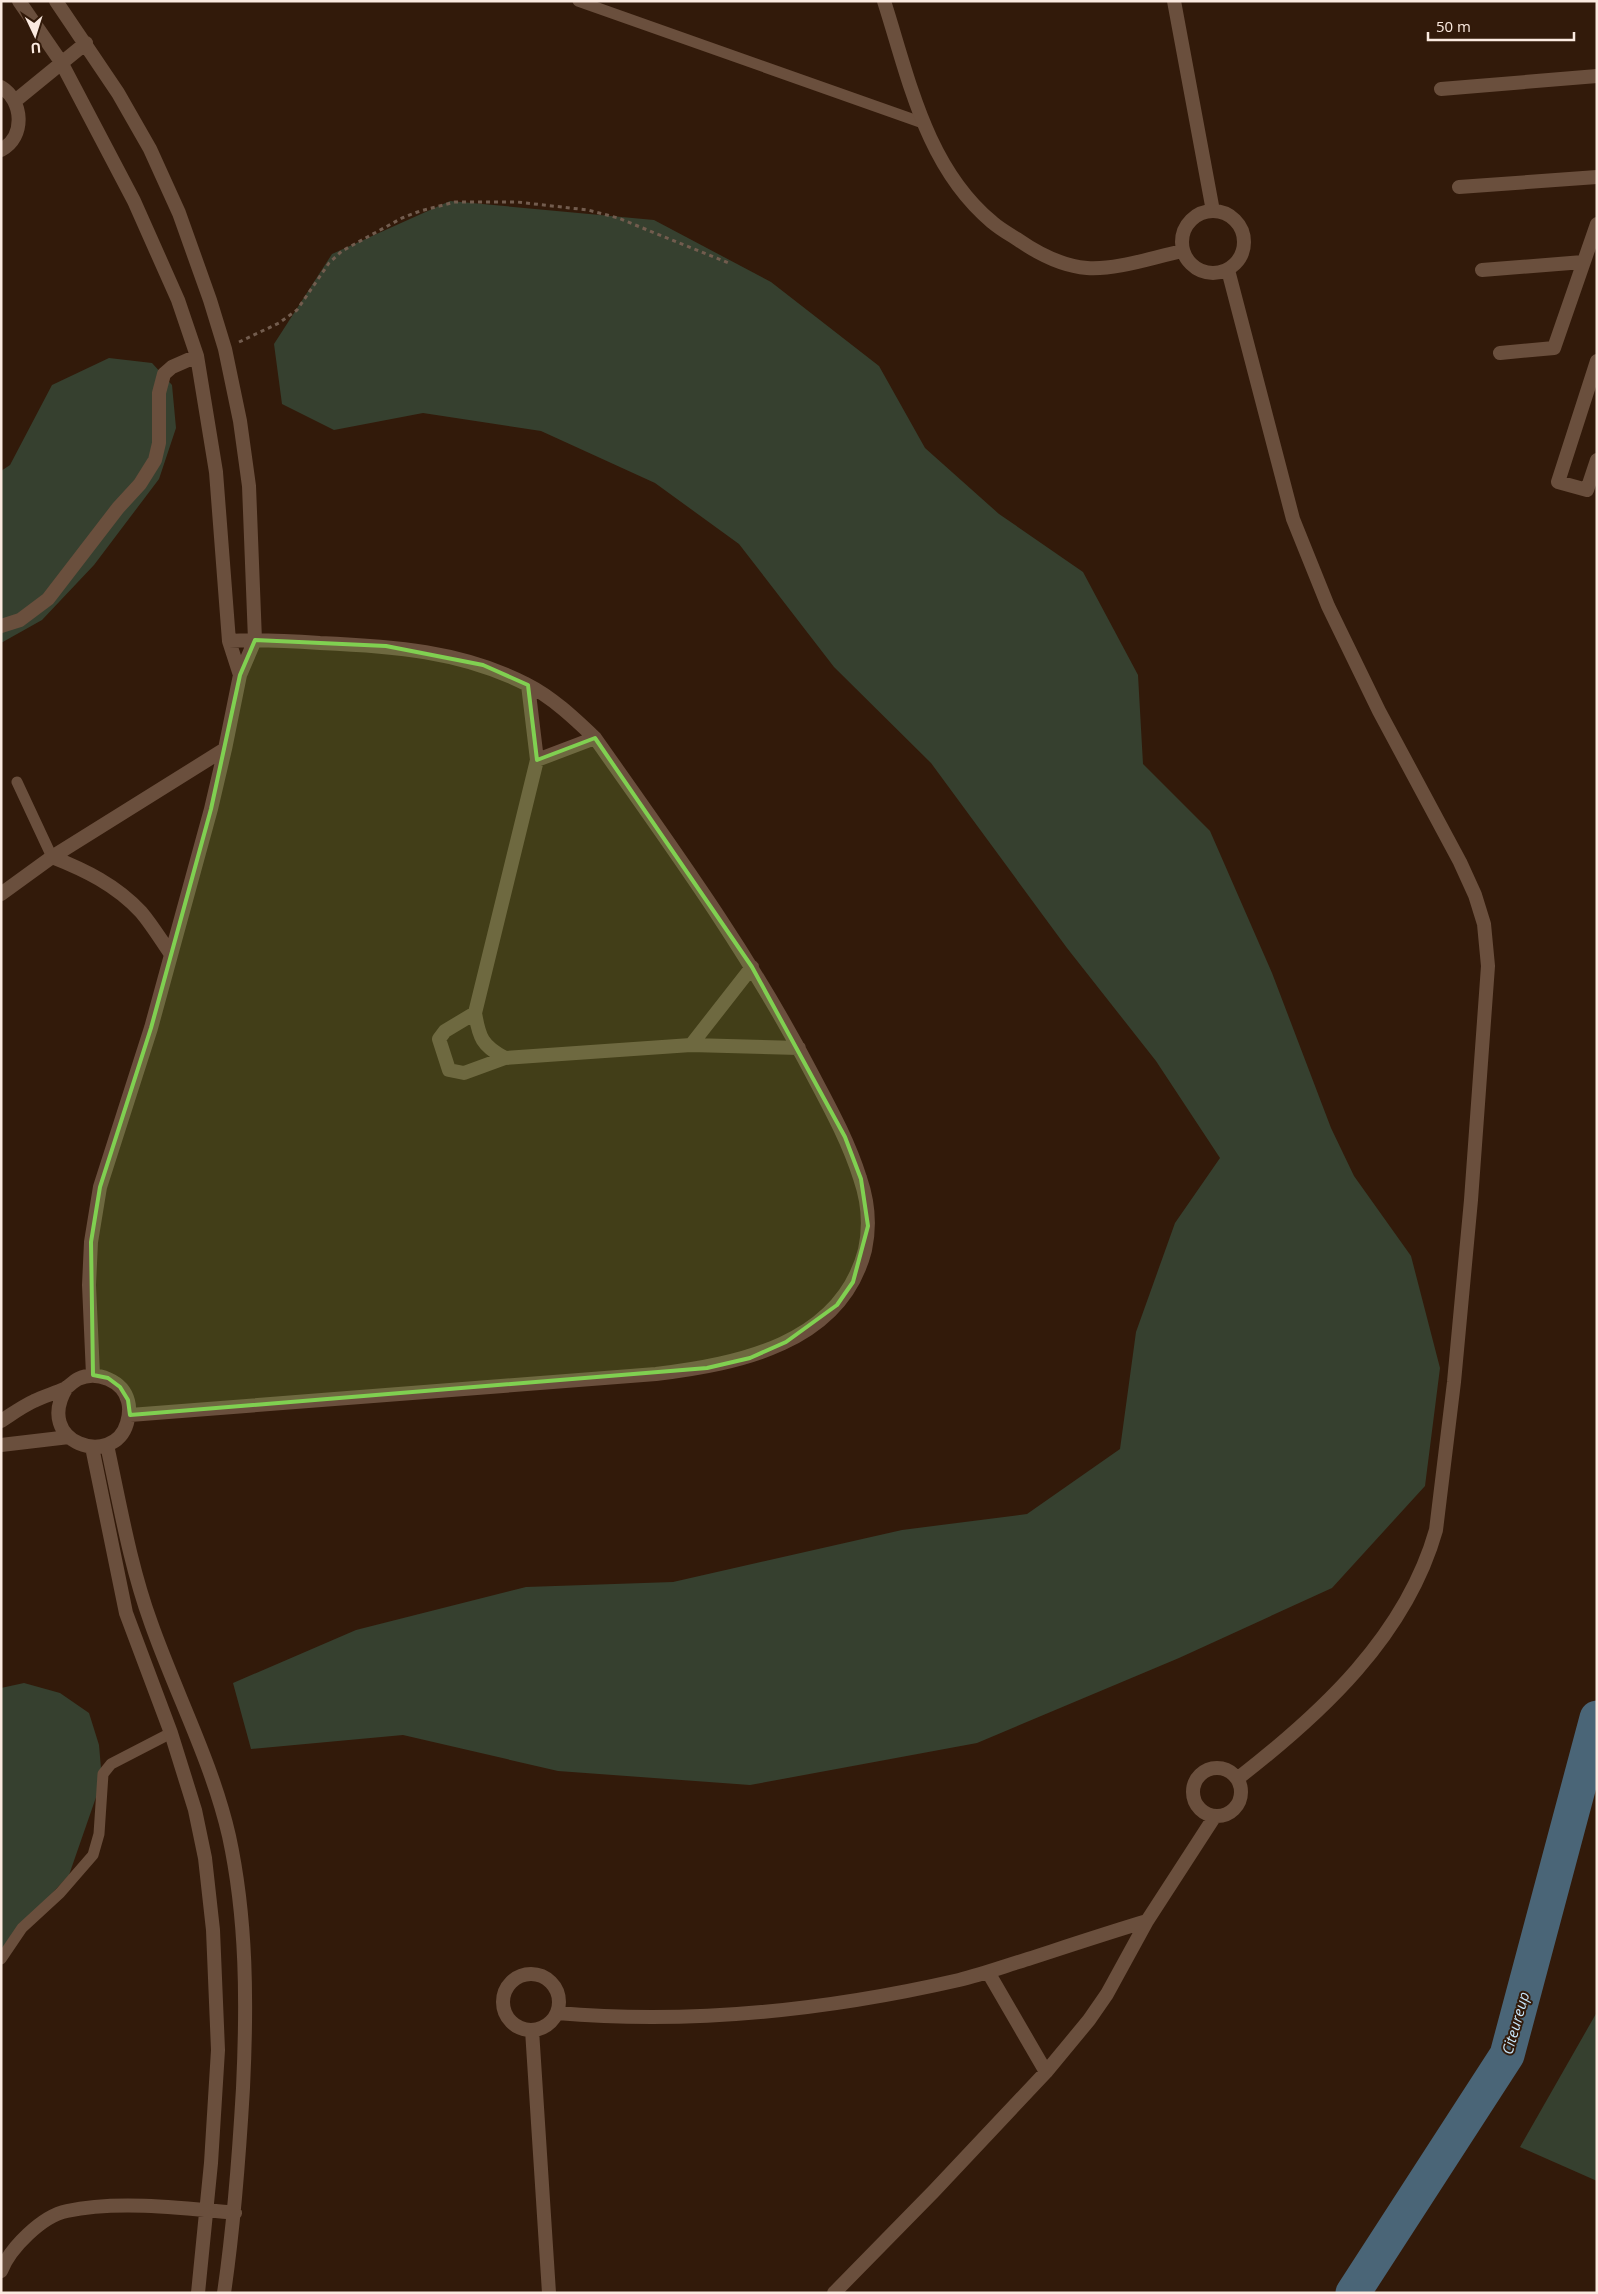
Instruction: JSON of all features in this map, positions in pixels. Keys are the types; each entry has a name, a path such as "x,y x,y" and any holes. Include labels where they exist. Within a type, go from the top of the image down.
{"street":[{"path":"18,1 61,62 134,201 178,300 197,356 216,472 229,641 240,675"},
{"path":"56,1 118,92 150,149 195,253 225,349 240,421 249,486 255,640 240,675 225,749 151,1028 100,1188 91,1242 89,1286 94,1375"},
{"path":"884,1 923,122 948,172 965,194 992,222 1033,250 1053,259 1086,268 1104,267 1183,251"},
{"path":"1174,1 1213,212"},
{"path":"15,101 86,43"},
{"path":"1441,89 1597,76"},
{"path":"1,86 7,90 15,101 19,117 16,134 6,147 1,150"},
{"path":"1459,187 1597,178"},
{"path":"1213,212 1225,214 1235,220 1242,229 1243,252 1237,262 1228,270 1217,273 1201,270 1188,261 1183,251 1184,234 1192,219 1202,214 1213,212"},
{"path":"1500,353 1554,348 1597,224"},
{"path":"1482,270 1583,262"},
{"path":"1228,270 1293,519 1328,606 1370,694 1476,895 1484,924 1488,966 1471,1200 1454,1382 1436,1530 1429,1552 1406,1600 1345,1685 1310,1719 1237,1779"},
{"path":"1,626 20,620 48,599 118,508 140,484 155,460 159,444 159,393 164,374 172,367 197,356"},
{"path":"1597,361 1558,482 1587,490 1597,460"},
{"path":"130,1415 656,1374 707,1368 750,1358 786,1342 812,1325 837,1305 853,1282 865,1250 868,1226 861,1180 845,1137 799,1048 752,967 595,738 572,717 528,685 483,665 394,647 255,640 229,641"},
{"path":"505,1058 485,1045 480,1037 475,1013 537,760 528,685"},
{"path":"537,760 595,738"},
{"path":"1,894 52,857 225,749"},
{"path":"52,857 81,869 123,896 141,913 170,953"},
{"path":"691,1045 752,967"},
{"path":"475,1013 445,1031 439,1039 449,1070 455,1073 464,1072 505,1058 691,1045 799,1048"},
{"path":"1,1421 32,1402 67,1387 79,1378 94,1375 108,1378 120,1387 128,1400 130,1415 126,1428 118,1438 107,1445 92,1447 80,1444 69,1438 61,1426 57,1413 60,1399 67,1387"},
{"path":"1,1445 69,1438"},
{"path":"107,1445 133,1564 151,1624 198,1738 209,1770 228,1835 240,1898 246,2000 242,2108 235,2213 224,2293"},
{"path":"92,1447 126,1613 171,1733 195,1810 205,1858 213,1930 218,2050 207,2210 198,2293"},
{"path":"1223,1769 1237,1779 1241,1789 1240,1800 1234,1809 1225,1815 1215,1816 1199,1809 1194,1801 1194,1784 1206,1771 1223,1769"},
{"path":"834,2293 934,2192 1046,2072 1089,2020 1103,2000 1147,1921 1215,1816"},
{"path":"557,2013 622,2016 741,2015 811,2008 959,1980 1147,1921"},
{"path":"988,1972 1046,2072"},
{"path":"524,1974 535,1974 545,1977 558,1992 557,2013 547,2025 532,2030 521,2028 512,2023 506,2015 503,2006 504,1995 508,1986 524,1974"},
{"path":"532,2030 549,2293"},
{"path":"1,2271 6,2258 17,2244 49,2220 65,2211 142,2206 235,2213"}],"lane":[{"path":"578,1 923,122"},
{"path":"17,782 52,857"},
{"path":"1,1959 22,1928 60,1893 93,1856 99,1834 103,1774 111,1764 171,1733"}],"path":[{"path":"225,349 279,323 298,310 329,263 342,251 402,218 455,202 517,202 588,210 618,218 731,264"}],"highlighted area":[{"path":"255,640 386,646 483,665 528,685 537,760 595,738 752,967 845,1137 861,1179 868,1226 853,1282 837,1305 786,1342 750,1358 707,1368 130,1415 128,1400 120,1387 108,1378 93,1375 91,1242 100,1187 151,1028 211,809 240,675"}],"green space":[{"path":"450,201 654,220 771,282 879,366 925,448 999,514 1083,572 1138,675 1143,764 1210,831 1272,973 1331,1128 1354,1176 1411,1256 1440,1368 1425,1486 1332,1588 1179,1658 977,1743 750,1785 558,1771 403,1735 251,1749 233,1683 356,1630 526,1587 673,1582 902,1530 1027,1514 1120,1449 1136,1332 1175,1223 1220,1158 1156,1061 1067,948 931,763 834,667 739,544 655,483 541,431 423,413 334,430 282,404 274,344 332,254"},
{"path":"109,358 152,363 172,385 176,428 159,479 94,565 42,620 1,643 1,471 10,465 52,385"},
{"path":"24,1683 60,1693 89,1713 99,1745 102,1780 69,1875 1,1949 1,1688"},
{"path":"1597,2012 1597,2181 1520,2147"}],"waterway":[{"name":"Citeureup","path":"1353,2293 1507,2055 1597,1718"}]}
